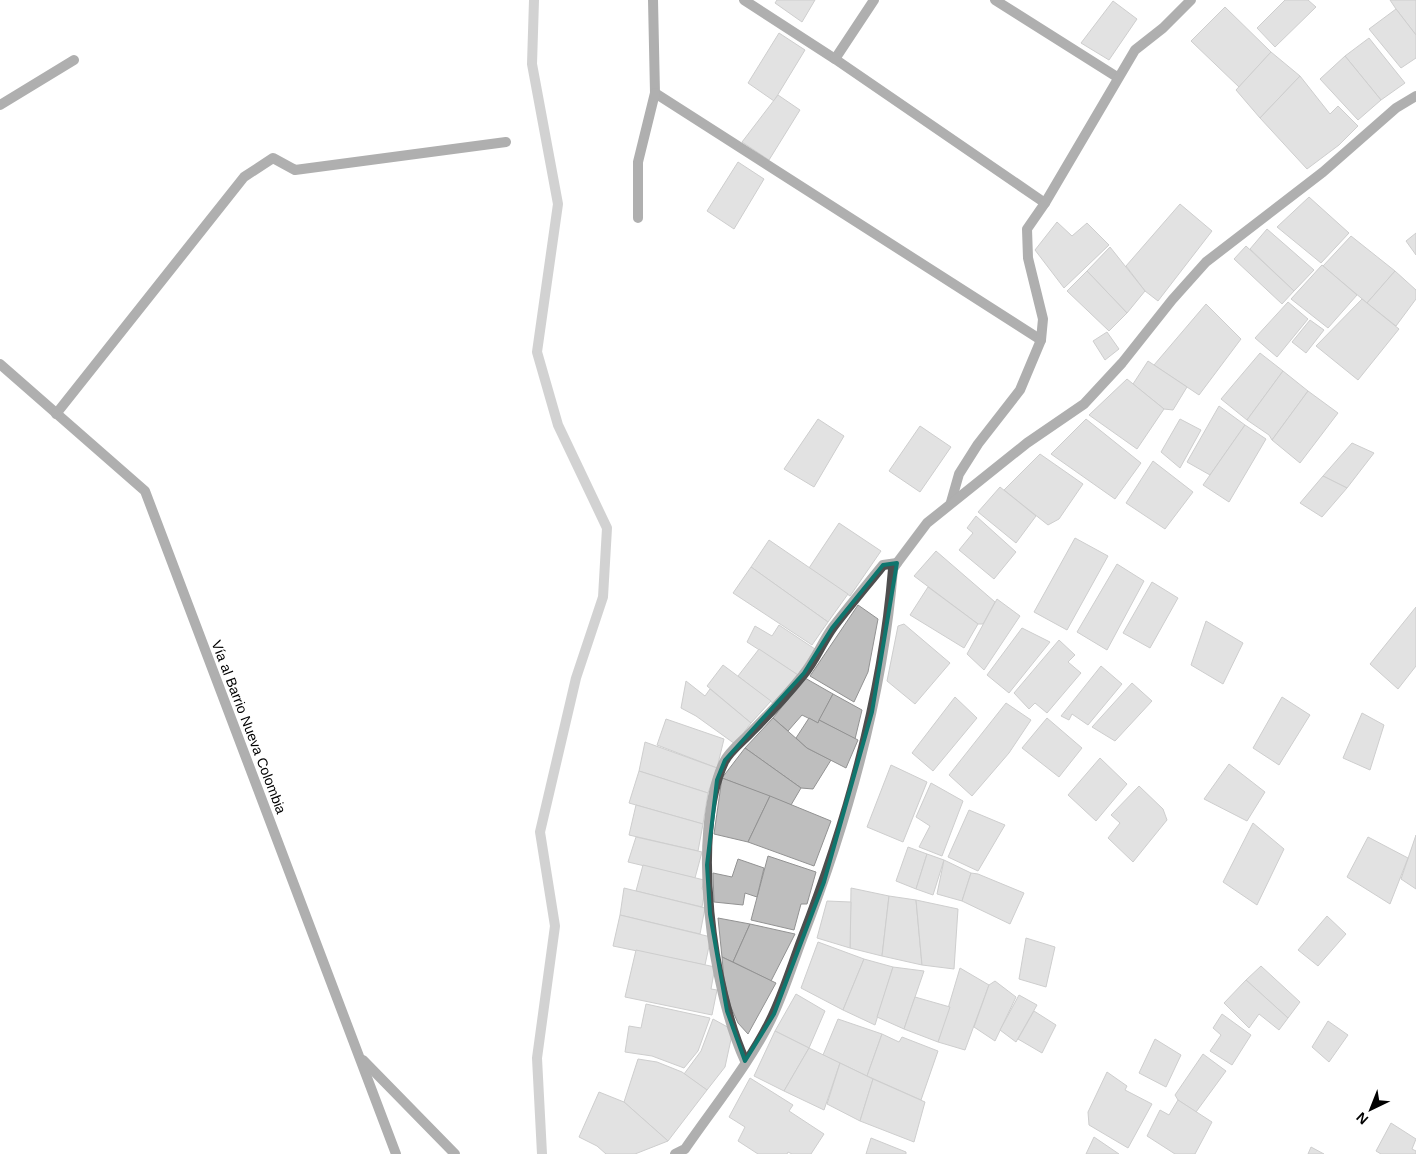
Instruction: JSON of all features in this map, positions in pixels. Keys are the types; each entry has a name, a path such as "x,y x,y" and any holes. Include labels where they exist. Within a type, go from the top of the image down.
{"street":[{"path":"638,218 638,162 655,93 653,0"},
{"path":"744,0 835,59 1045,203"},
{"path":"835,59 874,0"},
{"path":"995,0 1117,77"},
{"path":"951,503 959,474 978,444 1020,390 1041,340 1043,319 1028,258 1027,229 1045,203 1117,77 1135,50 1163,28 1191,0"},
{"path":"0,106 74,60"},
{"path":"655,93 1041,340"},
{"path":"674,1154 685,1149 746,1061 774,1014 824,882 872,712 890,609 893,569 927,523 1027,443 1084,404 1122,363 1172,300 1206,262 1323,172 1396,108 1416,96"},
{"path":"56,414 244,177 273,158 295,170 506,142"},
{"name":"Vía al Barrio Nueva Colombia","path":"0,364 145,491 396,1154"},
{"path":"746,1061 726,1011 718,972 710,914 707,865 711,813 718,780 725,760 804,674 832,628 883,566 897,564"},
{"path":"359,1056 455,1154"}],"highlighted area":[{"path":"897,563 872,712 852,788 824,882 774,1014 745,1061 727,1011 710,914 707,865 717,780 725,760 804,673 832,628 883,565"}],"building":[{"path":"777,0 815,0 802,22 775,3"},
{"path":"1285,0 1308,0 1316,7 1275,47 1257,28"},
{"path":"1390,0 1416,0 1416,35 1396,9"},
{"path":"1113,1 1137,19 1109,60 1081,43"},
{"path":"1225,7 1271,52 1239,87 1191,41"},
{"path":"1396,9 1416,35 1416,58 1401,68 1369,29"},
{"path":"779,33 805,50 774,101 748,83"},
{"path":"1369,38 1405,83 1381,100 1345,56"},
{"path":"1271,52 1300,76 1260,118 1236,90"},
{"path":"1345,56 1381,100 1358,120 1320,79"},
{"path":"1300,76 1330,114 1338,106 1358,126 1339,145 1307,169 1260,118"},
{"path":"778,95 800,110 769,160 742,142"},
{"path":"738,162 764,179 734,229 707,211"},
{"path":"1309,197 1349,233 1321,263 1277,227"},
{"path":"1180,204 1212,231 1158,301 1145,291 1126,266"},
{"path":"1057,222 1072,236 1087,223 1109,245 1064,288 1035,250"},
{"path":"1267,229 1314,270 1294,291 1250,249"},
{"path":"1416,233 1416,255 1406,241"},
{"path":"1351,236 1395,271 1367,303 1323,266"},
{"path":"1246,246 1294,291 1282,304 1234,259"},
{"path":"1110,247 1145,291 1127,313 1087,271"},
{"path":"1322,265 1357,295 1328,328 1291,299"},
{"path":"1087,271 1127,313 1109,331 1067,291"},
{"path":"1395,271 1416,290 1416,299 1396,326 1367,303"},
{"path":"1362,299 1399,329 1358,380 1316,346"},
{"path":"1288,302 1308,319 1277,357 1255,338"},
{"path":"1206,304 1241,339 1199,395 1154,365"},
{"path":"1310,320 1324,330 1306,353 1292,342"},
{"path":"1107,332 1119,349 1105,360 1093,341"},
{"path":"1260,353 1283,371 1247,420 1221,399"},
{"path":"1148,361 1187,387 1173,410 1164,409 1133,384"},
{"path":"1283,371 1308,391 1272,440 1269,435 1247,420"},
{"path":"1127,379 1164,409 1137,449 1089,415"},
{"path":"1308,391 1338,413 1300,463 1272,440"},
{"path":"1219,406 1245,425 1210,475 1187,462"},
{"path":"818,419 844,436 814,487 784,469"},
{"path":"1086,419 1141,463 1115,499 1051,454"},
{"path":"1180,419 1201,430 1180,468 1161,452"},
{"path":"1245,425 1266,439 1229,502 1203,485"},
{"path":"920,426 951,447 920,492 889,471"},
{"path":"1352,443 1374,453 1347,488 1323,476"},
{"path":"1040,454 1083,484 1059,519 1048,525 1004,490"},
{"path":"1153,461 1193,492 1165,529 1126,503"},
{"path":"1323,476 1347,488 1322,517 1300,503"},
{"path":"1000,487 1036,516 1016,543 978,512"},
{"path":"976,516 1016,552 994,579 959,550 973,533 967,528"},
{"path":"839,523 881,551 850,596 809,568"},
{"path":"1075,538 1108,556 1067,630 1034,612"},
{"path":"769,540 848,594 828,622 751,567"},
{"path":"936,551 995,602 983,624 978,624 914,576"},
{"path":"1117,564 1144,581 1107,650 1077,632"},
{"path":"751,567 828,622 812,645 733,593"},
{"path":"1152,582 1178,598 1150,648 1123,633"},
{"path":"928,587 978,624 964,648 910,615"},
{"path":"997,599 1020,616 984,670 967,654"},
{"path":"858,605 878,619 868,672 854,702 810,676"},
{"path":"1416,607 1416,666 1398,689 1370,664"},
{"path":"1206,621 1243,643 1223,684 1191,665"},
{"path":"904,624 950,663 915,704 887,681 898,626"},
{"path":"779,625 815,649 798,675 747,642 755,626 772,636"},
{"path":"1022,628 1050,642 1009,693 987,675"},
{"path":"1059,640 1075,655 1068,662 1081,673 1047,713 1035,703 1029,709 1014,693"},
{"path":"759,649 798,675 774,704 738,676"},
{"path":"723,665 771,701 751,723 707,686"},
{"path":"1101,666 1122,684 1088,725 1072,714 1069,720 1061,716"},
{"path":"805,678 833,694 818,723 802,715 788,731 773,718"},
{"path":"686,681 705,696 710,689 751,723 735,744 696,716 681,708"},
{"path":"1132,683 1152,701 1115,741 1092,727"},
{"path":"833,694 862,710 855,739 819,720"},
{"path":"955,697 977,718 933,771 912,753"},
{"path":"1282,697 1310,715 1279,765 1253,748"},
{"path":"1006,703 1031,720 1009,753 972,796 949,775"},
{"path":"1362,713 1384,725 1370,770 1343,758"},
{"path":"773,718 807,748 831,760 813,789 801,788 745,748"},
{"path":"809,718 818,723 819,720 858,740 846,768 807,748 796,738"},
{"path":"1047,718 1082,748 1059,777 1022,748"},
{"path":"666,719 724,739 717,768 657,745"},
{"path":"645,742 717,768 708,793 639,771"},
{"path":"745,748 801,788 791,805 722,778"},
{"path":"1100,758 1127,784 1096,821 1068,795"},
{"path":"1229,764 1265,792 1247,821 1204,799"},
{"path":"891,765 927,782 903,842 867,827"},
{"path":"639,771 708,793 703,824 629,803"},
{"path":"722,778 770,796 748,842 714,834"},
{"path":"931,783 963,801 942,856 919,847 930,826 916,817"},
{"path":"1139,786 1163,809 1167,820 1133,862 1108,838 1120,823 1111,815"},
{"path":"770,796 831,821 814,866 748,842"},
{"path":"636,805 703,824 698,851 629,835"},
{"path":"969,810 1005,825 978,871 948,857"},
{"path":"1253,823 1284,849 1257,905 1223,882"},
{"path":"1416,835 1416,889 1401,879"},
{"path":"636,837 702,852 695,878 628,862"},
{"path":"1368,837 1408,858 1390,904 1347,877"},
{"path":"908,847 927,854 916,889 896,881"},
{"path":"927,854 944,860 933,895 916,889"},
{"path":"768,856 816,872 807,904 801,904 794,930 751,920"},
{"path":"738,859 764,868 757,897 745,893 743,905 714,902 713,873 732,877"},
{"path":"944,860 971,873 962,901 937,894"},
{"path":"643,865 704,880 702,889 705,890 702,907 636,891"},
{"path":"971,873 978,874 1024,893 1010,924 962,901"},
{"path":"624,888 705,908 700,934 620,915"},
{"path":"851,888 889,896 882,956 850,948"},
{"path":"889,896 916,900 922,965 882,956"},
{"path":"916,900 958,909 954,969 922,965"},
{"path":"827,901 851,902 850,948 817,938"},
{"path":"620,915 711,937 705,965 613,946"},
{"path":"1327,916 1346,934 1318,966 1298,950"},
{"path":"718,918 750,924 733,962 722,957"},
{"path":"750,924 795,934 771,981 733,962"},
{"path":"1026,938 1055,947 1046,987 1019,979"},
{"path":"818,942 864,959 843,1010 801,988"},
{"path":"636,950 715,967 711,989 717,990 712,1015 625,997"},
{"path":"722,957 776,983 748,1034 738,1023 730,1005 724,980"},
{"path":"864,959 893,967 875,1025 843,1010"},
{"path":"1261,966 1300,1002 1288,1018 1246,980"},
{"path":"893,967 924,971 904,1029 877,1017"},
{"path":"960,968 989,985 965,1050 938,1042"},
{"path":"1246,980 1288,1018 1279,1030 1259,1014 1249,1028 1224,1003"},
{"path":"995,981 1016,997 995,1041 974,1027 989,985"},
{"path":"796,994 825,1011 809,1048 775,1031"},
{"path":"1019,995 1037,1005 1016,1042 1000,1030"},
{"path":"915,997 950,1007 938,1042 904,1029"},
{"path":"646,1004 710,1018 698,1051 684,1068 652,1056 625,1052 629,1026 641,1028"},
{"path":"1034,1011 1056,1025 1042,1053 1018,1039"},
{"path":"1222,1014 1251,1035 1232,1065 1210,1051 1221,1035 1213,1028"},
{"path":"713,1019 733,1030 725,1067 707,1090 684,1074 701,1051"},
{"path":"838,1019 882,1034 867,1076 823,1055"},
{"path":"1328,1021 1348,1035 1329,1062 1312,1047"},
{"path":"775,1031 809,1048 784,1091 754,1076"},
{"path":"882,1034 899,1042 902,1037 938,1051 921,1100 867,1076"},
{"path":"1155,1039 1181,1055 1166,1087 1139,1073"},
{"path":"809,1048 840,1063 824,1110 784,1091"},
{"path":"1203,1054 1226,1071 1196,1112 1178,1100 1175,1095"},
{"path":"638,1059 657,1062 682,1072 707,1090 668,1141 624,1102"},
{"path":"840,1063 873,1079 860,1121 827,1104"},
{"path":"1107,1072 1127,1086 1125,1090 1152,1104 1128,1148 1089,1125 1088,1112"},
{"path":"750,1078 793,1105 789,1111 824,1134 811,1154 792,1154 788,1152 787,1154 758,1154 738,1141 745,1127 729,1117"},
{"path":"873,1079 925,1102 914,1142 860,1121"},
{"path":"599,1092 624,1102 668,1141 635,1154 606,1154 597,1146 579,1137"},
{"path":"1178,1100 1212,1122 1195,1154 1175,1154 1147,1136 1160,1110 1169,1115"},
{"path":"1391,1123 1416,1139 1412,1149 1416,1151 1416,1154 1381,1154 1376,1151"},
{"path":"1094,1137 1119,1154 1086,1154"},
{"path":"871,1138 906,1152 906,1154 866,1154"},
{"path":"1311,1147 1324,1154 1308,1154"}],"waterway":[{"path":"534,0 532,64 558,204 537,352 558,425 607,528 603,597 576,678 540,832 555,926 537,1058 542,1154"}]}
